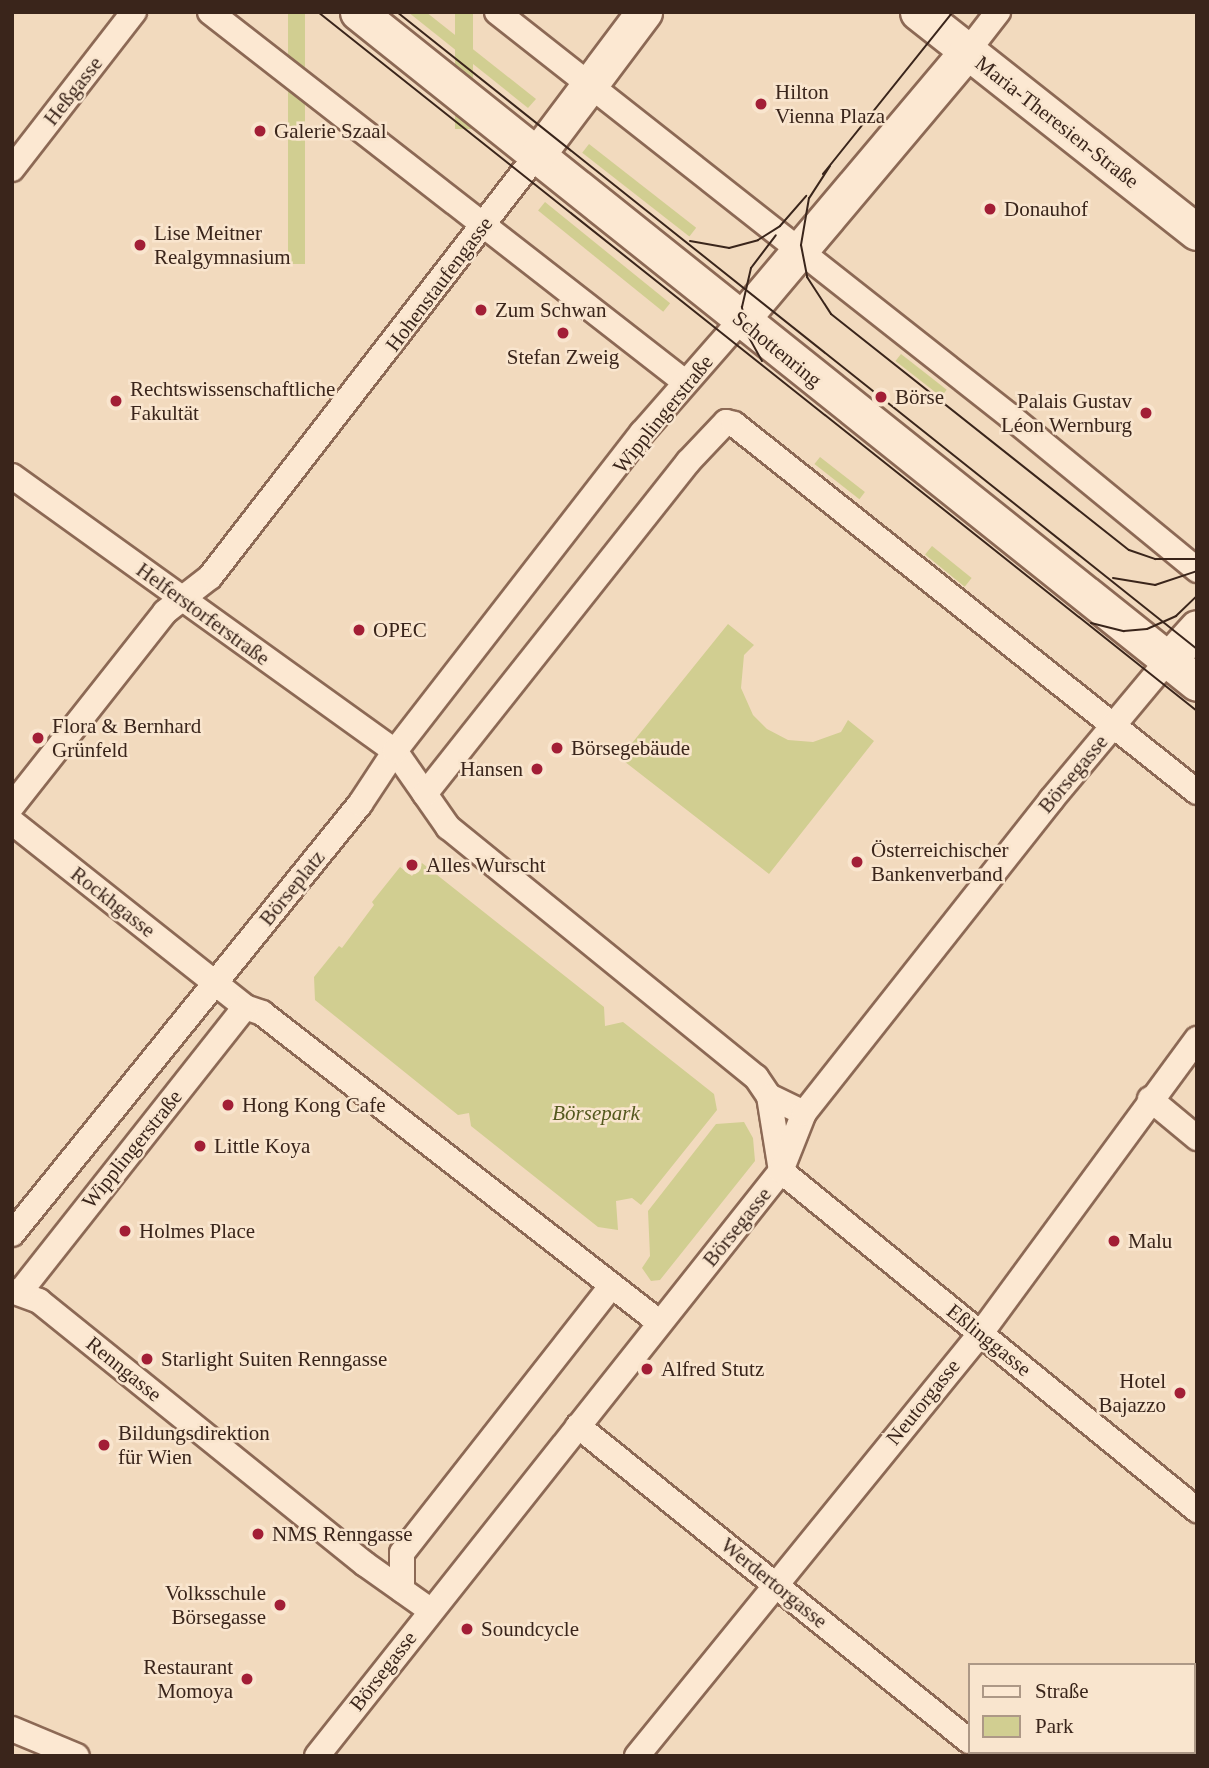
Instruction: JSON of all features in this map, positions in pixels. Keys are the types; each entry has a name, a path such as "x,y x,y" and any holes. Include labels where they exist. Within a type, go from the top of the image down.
{"main road":[{"name":"Schottenring","path":"358,12 1197,683"},
{"name":"Hohenstaufengasse","path":"536,156 644,12"},
{"name":"Maria-Theresien-Straße","path":"918,12 1197,232"},
{"name":"Wipplingerstraße","path":"741,320 967,52"},
{"name":"Börsegasse","path":"1168,660 1197,628"}],"street":[{"name":"Heßgasse","path":"12,169 134,12"},
{"path":"210,12 685,382"},
{"path":"497,12 799,254 1011,417 1197,570"},
{"path":"967,52 998,12"},
{"name":"Hohenstaufengasse","path":"12,806 165,612 210,577 536,156"},
{"name":"Wipplingerstraße","path":"395,751 685,382 741,320"},
{"path":"425,794 718,425 734,424 1115,724 1197,792"},
{"name":"Helferstorferstraße","path":"12,476 395,751"},
{"name":"Börsegasse","path":"317,1756 430,1610 781,1171 804,1114 1168,660"},
{"path":"395,751 448,827 756,1077 769,1096 781,1171"},
{"name":"Börseplatz","path":"214,981 360,804 395,751"},
{"name":"Rockhgasse","path":"12,821 214,981"},
{"path":"214,981 245,1007 262,1013 660,1323"},
{"name":"Wipplingerstraße","path":"12,1234 214,981"},
{"name":"Wipplingerstraße","path":"16,1291 245,1007"},
{"name":"Neutorgasse","path":"637,1756 774,1584 981,1333 1150,1099 1197,1039"},
{"path":"769,1096 804,1114"},
{"path":"1150,1099 1197,1138"},
{"name":"Eßlinggasse","path":"781,1171 1197,1510"},
{"name":"Börsegasse","path":"402,1590 402,1553 612,1285"},
{"name":"Renngasse","path":"16,1291 39,1301 430,1610"},
{"name":"Werdertorgasse","path":"578,1426 968,1740"},
{"path":"12,1729 77,1756"}],"green space":[{"path":"288,12 305,12 305,264 288,264"},
{"path":"408,12 426,12 536,99 528,108"},
{"path":"455,12 473,12 473,129 455,129"},
{"path":"589,144 696,228 689,236 582,153"},
{"path":"545,202 670,303 663,312 538,211"},
{"path":"901,354 947,390 941,397 895,361"},
{"path":"820,457 865,492 859,499 814,464"},
{"path":"932,546 972,578 965,587 925,555"},
{"path":"728,624 754,645 744,655 741,688 753,715 767,729 788,740 813,742 841,732 848,720 874,741 769,874 620,758"},
{"name":"Börsepark","path":"422,863 604,1007 605,1026 623,1022 714,1094 717,1110 641,1205 632,1198 616,1201 618,1230 598,1227 471,1126 469,1113 458,1115 315,1000 314,977 339,946 342,948 374,905 372,902 400,867 412,876"},
{"path":"744,1122 753,1138 755,1161 660,1280 651,1281 642,1268 650,1256 648,1211 716,1124"}],"tram line":[{"path":"318,12 1197,711"},
{"path":"397,12 1197,649"},
{"path":"823,174 953,12"},
{"path":"830,166 809,198 801,245 807,277 831,314 1129,550 1155,559 1197,559"},
{"path":"690,241 729,248 758,240 780,226 806,196"},
{"path":"762,361 748,336 742,307 751,268 776,235"},
{"path":"1113,578 1155,585 1197,571"},
{"path":"1091,623 1124,631 1147,629 1176,616 1197,596"}],"place":[{"name":"Hilton Vienna Plaza","path":"761,104"},
{"name":"Galerie Szaal","path":"260,131"},
{"name":"Donauhof","path":"990,209"},
{"name":"Lise Meitner Realgymnasium","path":"140,245"},
{"name":"Zum Schwan","path":"481,310"},
{"name":"Stefan Zweig","path":"563,333"},
{"name":"Börse","path":"881,397"},
{"name":"Rechtswissenschaftliche Fakultät","path":"116,401"},
{"name":"Palais Gustav Léon Wernburg","path":"1146,413"},
{"name":"OPEC","path":"359,630"},
{"name":"Flora & Bernhard Grünfeld","path":"38,738"},
{"name":"Börsegebäude","path":"557,748"},
{"name":"Hansen","path":"537,769"},
{"name":"Österreichischer Bankenverband","path":"857,862"},
{"name":"Alles Wurscht","path":"412,865"},
{"name":"Hong Kong Cafe","path":"228,1105"},
{"name":"Little Koya","path":"200,1146"},
{"name":"Holmes Place","path":"125,1231"},
{"name":"Malu","path":"1114,1241"},
{"name":"Starlight Suiten Renngasse","path":"147,1359"},
{"name":"Alfred Stutz","path":"647,1369"},
{"name":"Hotel Bajazzo","path":"1180,1393"},
{"name":"Bildungsdirektion für Wien","path":"104,1445"},
{"name":"NMS Renngasse","path":"258,1534"},
{"name":"Volksschule Börsegasse","path":"280,1605"},
{"name":"Soundcycle","path":"467,1629"},
{"name":"Restaurant Momoya","path":"247,1679"}]}
